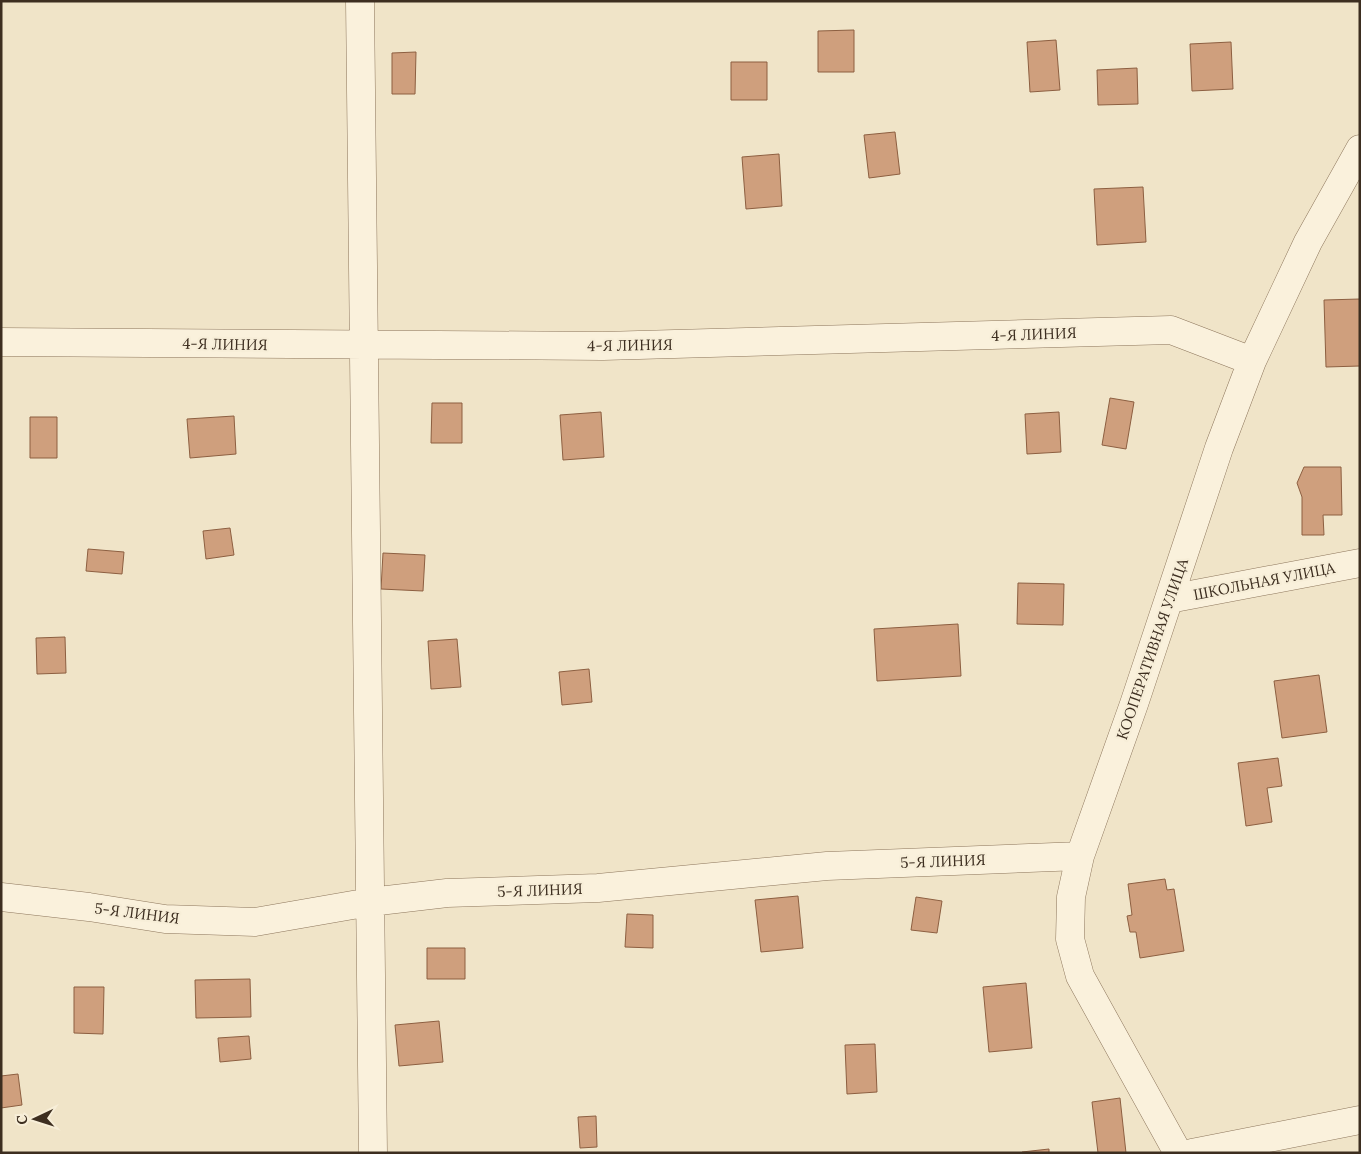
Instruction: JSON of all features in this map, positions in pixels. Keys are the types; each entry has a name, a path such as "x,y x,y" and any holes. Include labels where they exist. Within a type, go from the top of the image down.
{"street":[{"path":"360,1 372,1153"},
{"name":"КООПЕРАТИВНАЯ УЛИЦА","path":"1178,1153 1080,976 1070,939 1071,897 1080,856 1134,704 1219,448 1252,361 1308,242 1360,149"},
{"name":"4-Я ЛИНИЯ","path":"1,342 603,346 1171,330 1252,361"},
{"name":"ШКОЛЬНАЯ УЛИЦА","path":"1169,599 1360,562"},
{"name":"5-Я ЛИНИЯ","path":"1,897 89,907 165,919 255,922 370,902 447,893 598,888 827,866 1080,856"},
{"path":"1192,1153 1360,1120"}],"building":[{"path":"854,30 854,72 818,72 818,31"},
{"path":"1056,40 1060,90 1030,92 1027,42"},
{"path":"1231,42 1233,89 1192,91 1190,44"},
{"path":"416,52 415,94 392,94 392,53"},
{"path":"731,62 767,62 767,100 731,100"},
{"path":"1137,68 1138,104 1098,105 1097,70"},
{"path":"895,132 900,174 869,178 864,135"},
{"path":"779,154 782,206 746,209 742,157"},
{"path":"1143,187 1146,242 1097,245 1094,189"},
{"path":"1360,299 1360,366 1326,367 1324,300"},
{"path":"1110,398 1134,402 1126,449 1102,445"},
{"path":"432,403 462,403 462,443 431,443"},
{"path":"601,412 604,457 563,460 560,415"},
{"path":"1059,412 1061,452 1027,454 1025,414"},
{"path":"234,416 236,454 190,458 187,419"},
{"path":"30,417 57,417 57,458 30,458"},
{"path":"1304,467 1341,467 1342,515 1323,515 1324,535 1302,535 1302,497 1297,483"},
{"path":"230,528 234,555 206,559 203,531"},
{"path":"88,549 124,552 122,574 86,571"},
{"path":"383,553 425,555 423,591 381,589"},
{"path":"1018,583 1064,584 1063,625 1017,624"},
{"path":"958,624 961,676 877,681 874,629"},
{"path":"65,637 66,673 37,674 36,638"},
{"path":"457,639 461,687 431,689 428,641"},
{"path":"589,669 592,702 562,705 559,672"},
{"path":"1319,675 1327,732 1282,738 1274,681"},
{"path":"1278,758 1282,786 1267,788 1272,822 1246,826 1238,763"},
{"path":"1165,879 1167,890 1174,889 1184,951 1140,958 1136,932 1130,932 1127,916 1132,915 1128,884"},
{"path":"798,896 803,948 761,952 755,900"},
{"path":"916,897 942,901 937,933 911,930"},
{"path":"627,914 653,915 653,948 625,947"},
{"path":"427,948 465,948 465,979 427,979"},
{"path":"250,979 251,1017 196,1018 195,980"},
{"path":"1026,983 1032,1048 989,1052 983,987"},
{"path":"74,987 104,987 103,1034 74,1033"},
{"path":"439,1021 443,1062 399,1066 395,1025"},
{"path":"249,1036 251,1059 220,1062 218,1038"},
{"path":"875,1044 877,1092 847,1094 845,1045"},
{"path":"18,1074 22,1105 1,1108 1,1076"},
{"path":"1120,1098 1126,1153 1098,1153 1092,1102"},
{"path":"596,1116 597,1147 580,1148 578,1117"},
{"path":"1049,1149 1049,1153 1022,1153 1022,1152"}]}
